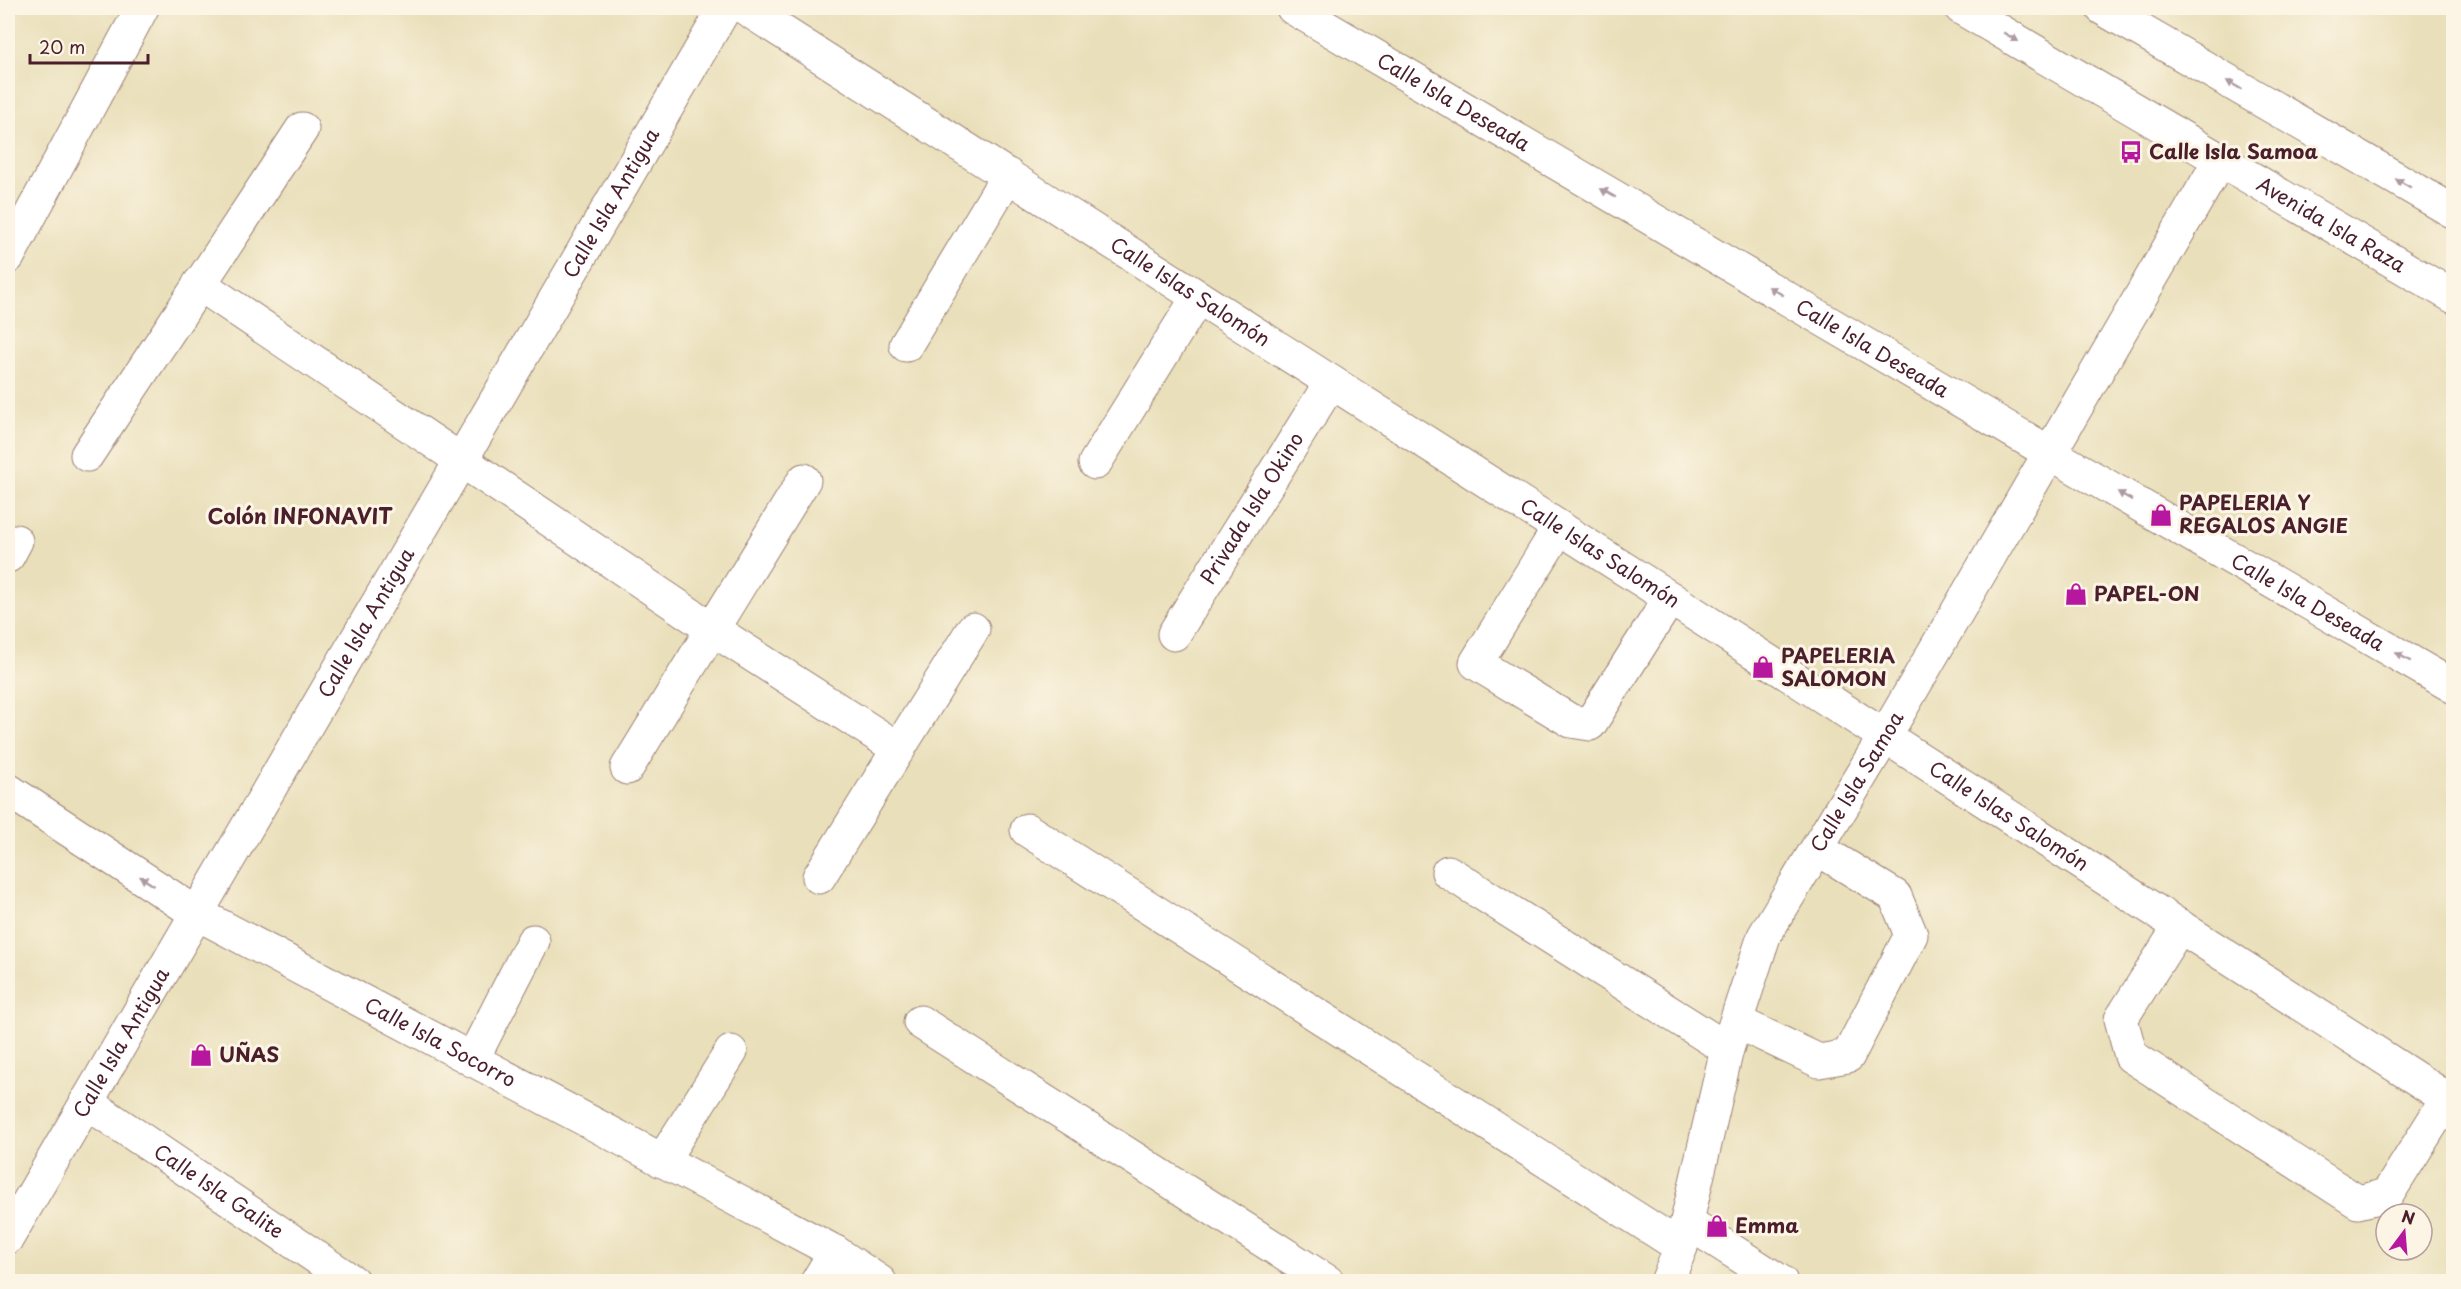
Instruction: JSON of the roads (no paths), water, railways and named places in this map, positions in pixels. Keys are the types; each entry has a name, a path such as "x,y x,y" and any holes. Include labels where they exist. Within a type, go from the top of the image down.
{"street":[{"path":"8,257 142,8"},
{"name":"Calle Isla Antigua","path":"8,1237 725,8"},
{"name":"Calle Islas Salomón","path":"745,8 1670,598 2450,1101"},
{"name":"Calle Isla Deseada","path":"1293,8 2050,453 2454,687"},
{"name":"Avenida Isla Raza","path":"1961,8 2454,297"},
{"path":"2102,8 2454,212"},
{"path":"87,455 302,129"},
{"name":"Calle Isla Samoa","path":"1667,1281 1684,1235 1732,1036 1764,936 1885,736 2220,160"},
{"path":"906,345 1008,175"},
{"path":"199,284 712,629 899,749"},
{"path":"1095,463 1198,297"},
{"name":"Privada Isla Okino","path":"1174,634 1331,382"},
{"path":"627,768 804,480"},
{"path":"1559,528 1476,663 1486,670 1571,722 1590,724 1670,598"},
{"path":"819,877 974,629"},
{"name":"Calle Isla Socorro","path":"8,790 196,913 835,1252 880,1281"},
{"path":"1027,830 1684,1235 1781,1281"},
{"path":"1448,872 1732,1036 1819,1061 1848,1056 1911,935 1895,896 1818,849"},
{"path":"2180,926 2121,1019 2131,1056 2358,1202 2387,1195 2450,1101"},
{"path":"471,1060 533,941"},
{"path":"920,1022 1328,1281"},
{"path":"662,1161 731,1052"},
{"name":"Calle Isla Galite","path":"86,1102 353,1281"},
{"path":"817,1281 835,1252"}],"place":[{"name":"Calle Isla Samoa","path":"2131,152"},
{"name":"PAPELERIA Y REGALOS ANGIE","path":"2161,515"},
{"name":"PAPEL-ON","path":"2076,594"},
{"name":"PAPELERIA SALOMON","path":"1763,667"},
{"name":"UÑAS","path":"201,1055"},
{"name":"Emma","path":"1717,1226"}],"district":[{"name":"Colón INFONAVIT","path":"300,517"}]}
